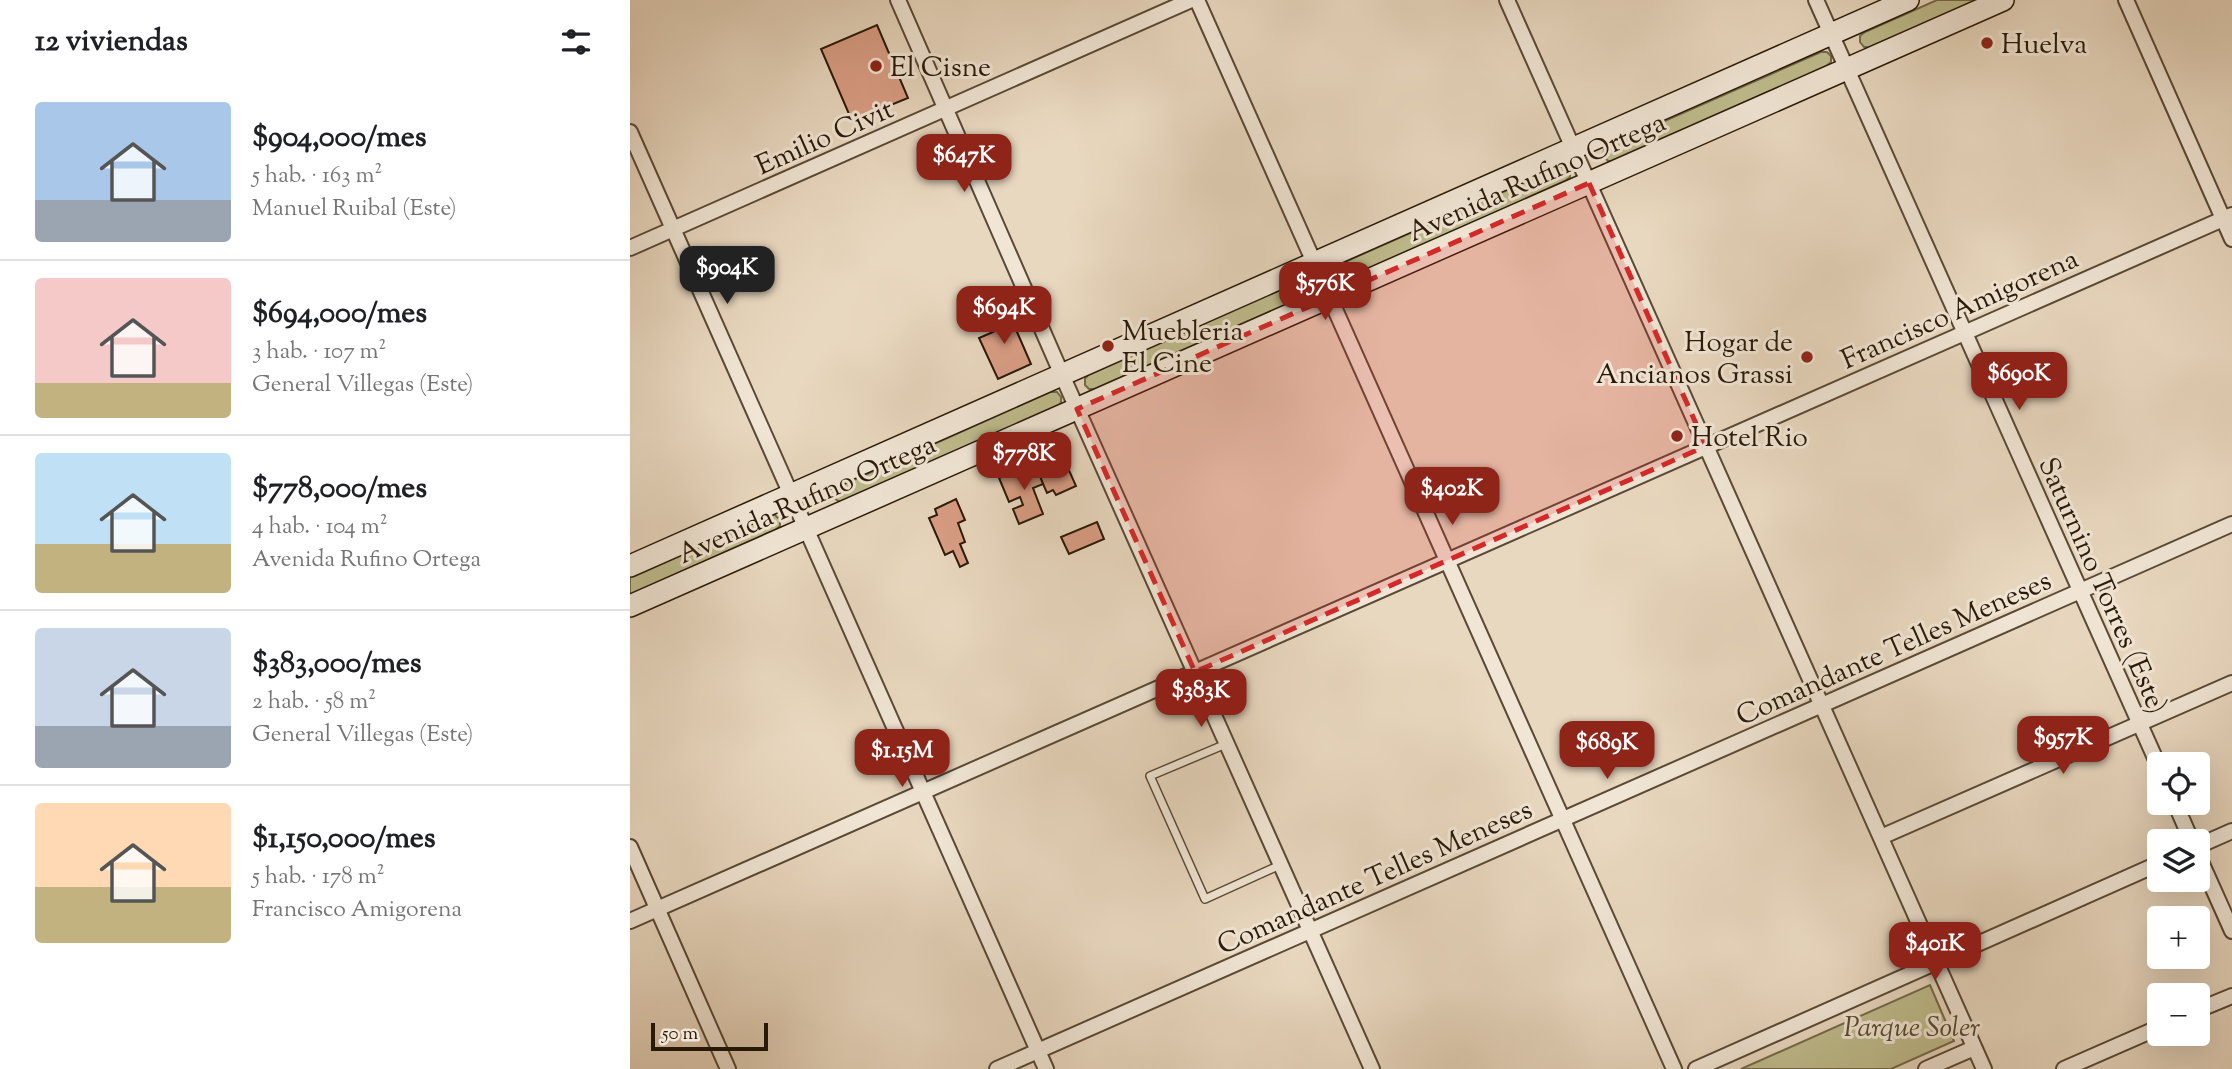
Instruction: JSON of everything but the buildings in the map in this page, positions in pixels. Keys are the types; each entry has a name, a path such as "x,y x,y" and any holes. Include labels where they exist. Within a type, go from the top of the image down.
{"main road":[{"name":"Avenida Rufino Ortega","path":"630,566 1908,0"},
{"name":"Avenida Rufino Ortega","path":"630,606 2003,0"}],"street":[{"path":"898,0 1077,409 1372,1069"},
{"name":"Emilio Civit","path":"630,248 1191,0"},
{"path":"1197,0 1674,1069"},
{"path":"1507,0 1984,1069"},
{"name":"Saturnino Torres (Este)","path":"1816,0 2152,752"},
{"path":"2126,0 2227,217 2232,239"},
{"path":"630,132 1046,1069"},
{"name":"Francisco Amigorena","path":"630,921 2227,217"},
{"name":"Comandante Telles Meneses","path":"997,1069 2232,524"},
{"path":"1881,837 2232,683"},
{"path":"2210,841 2232,831"},
{"path":"630,847 728,1069"},
{"path":"1696,1069 2147,869"},
{"path":"2210,882 2232,931"},
{"path":"2210,1005 2232,996"},
{"path":"2064,1069 2147,1033"},
{"path":"1926,1069 1974,1048"}],"lane":[{"path":"1227,744 1150,776 1199,887 1205,899 1281,864"}],"highlighted area":[{"path":"1589,183 1706,446 1195,672 1077,409"}],"green space":[{"path":"1937,0 1976,0 1870,47 1864,47 1860,42 1860,36 1865,32"},
{"path":"1821,52 1827,52 1831,56 1831,62 1826,66 1614,161 1608,161 1603,156 1608,146"},
{"path":"1560,167 1566,167 1570,171 1570,177 1565,181 1353,276 1347,276 1343,271 1343,265 1347,261"},
{"path":"1302,280 1308,280 1312,285 1312,291 1307,295 1095,389 1089,389 1085,385 1089,374"},
{"path":"1050,392 1057,392 1061,397 1061,403 1056,407 844,501 833,497 838,487"},
{"path":"769,515 775,515 780,520 780,526 775,530 630,594 630,577"},
{"name":"Parque Soler","path":"1930,985 1954,1041 1891,1069 1741,1069"}],"place":[{"name":"Huelva","path":"1987,43"},
{"name":"El Cisne","path":"876,66"},
{"name":"Muebleria El Cine","path":"1108,346"},
{"name":"Hogar de Ancianos Grassi","path":"1807,357"},
{"name":"Hotel Rio","path":"1677,436"}]}
